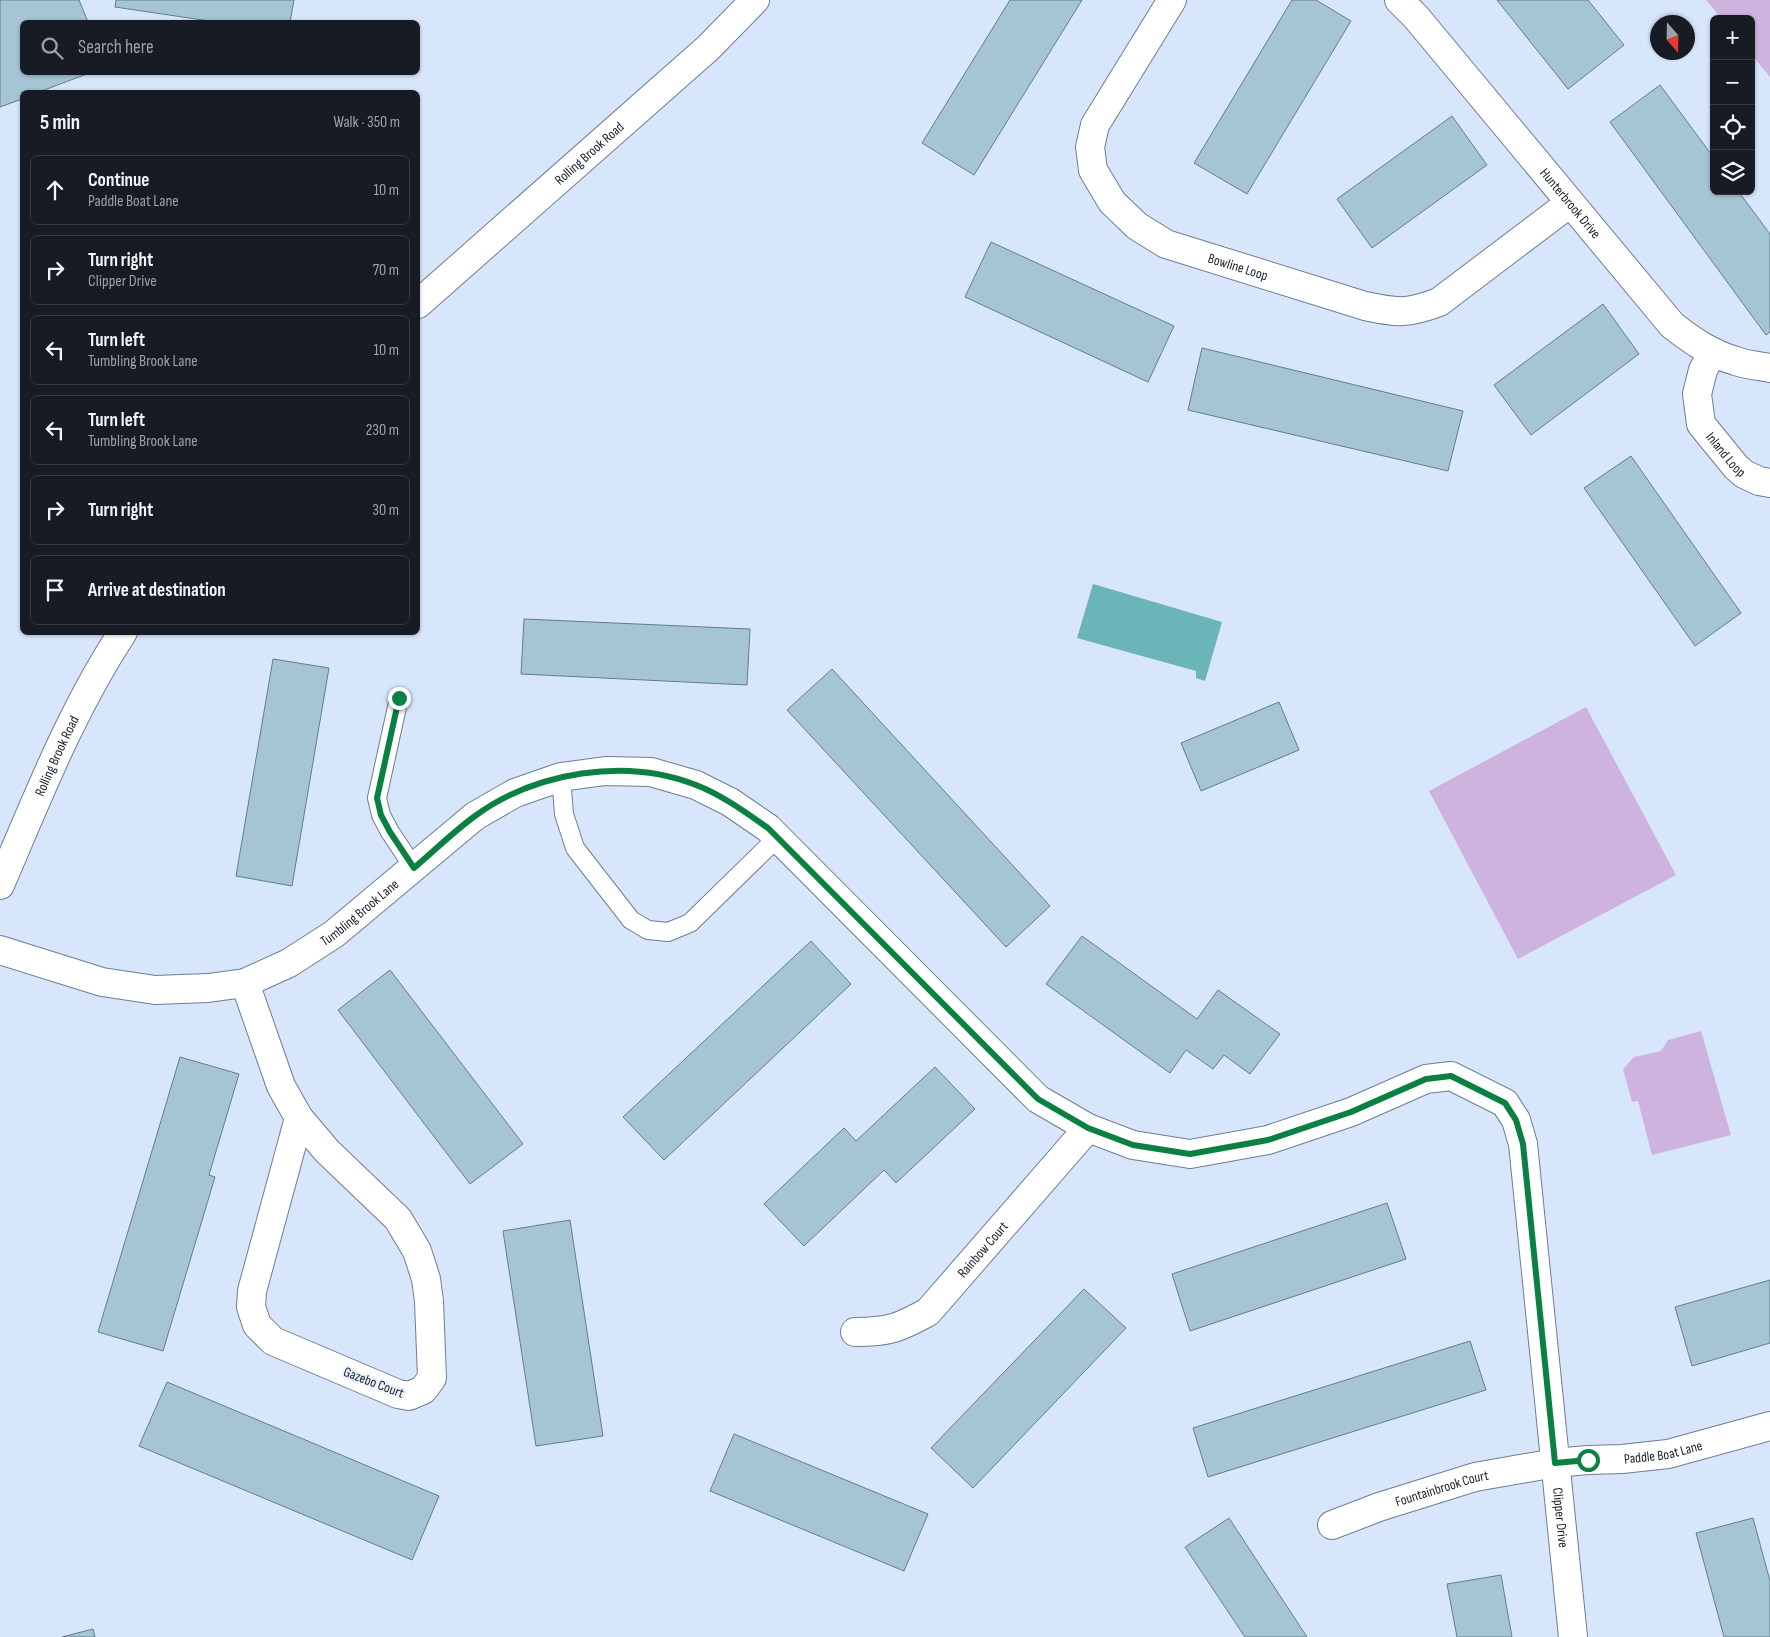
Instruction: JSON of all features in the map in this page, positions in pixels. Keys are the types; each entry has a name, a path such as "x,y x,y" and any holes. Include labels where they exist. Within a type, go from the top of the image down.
{"street":[{"name":"Rolling Brook Road","path":"420,302 708,48 756,0"},
{"name":"Bowline Loop","path":"1172,0 1095,125 1090,147 1093,170 1112,202 1137,226 1166,244 1365,306 1392,312 1418,310 1439,302 1570,204"},
{"name":"Hunterbrook Drive","path":"1399,0 1416,17 1672,325 1696,344 1713,352 1736,361 1770,368"},
{"name":"Inland Loop","path":"1713,352 1702,370 1697,394 1702,424 1736,467 1744,474 1760,482 1770,482"},
{"name":"Rolling Brook Road","path":"0,885 65,735 101,665 121,635"},
{"name":"Tumbling Brook Lane","path":"0,950 102,982 155,990 208,988 245,983 289,963 334,934 475,816 515,793 561,777 605,771 652,772 696,785 730,802 768,828 1038,1099 1088,1128 1133,1145 1190,1154 1268,1140 1351,1112 1426,1079 1451,1076 1505,1103"},
{"name":"Gazebo Court","path":"245,983 280,1086 299,1118 327,1151 398,1219 417,1251 426,1279 429,1302 432,1378 423,1390 409,1396 398,1394 274,1341 257,1325 251,1307 252,1291 299,1118"},
{"name":"Clipper Drive","path":"1505,1103 1516,1120 1523,1144 1574,1637"},
{"name":"Rainbow Court","path":"855,1332 879,1332 902,1326 928,1312 1088,1128"},
{"name":"Paddle Boat Lane","path":"1555,1463 1668,1454 1770,1426"},
{"name":"Fountainbrook Court","path":"1332,1525 1475,1477 1555,1463"}],"lane":[{"path":"399,698 377,798 381,815 414,868"},
{"path":"561,777 564,814 575,848 631,920 648,930 668,932 690,923 778,838"}],"shaded area":[{"path":"1706,0 1770,0 1770,77 1755,59 1755,15 1719,15"},
{"path":"1093,584 1222,622 1205,681 1196,678 1196,671 1077,638"},
{"path":"1586,707 1676,875 1518,959 1429,791"},
{"path":"1701,1031 1731,1135 1652,1155 1638,1101 1632,1102 1623,1069 1634,1057 1661,1051 1668,1040"}],"building":[{"path":"0,0 79,0 87,20 20,20 20,75 84,75 44,90 20,90 20,100 0,107"},
{"path":"116,0 294,0 290,20 203,20 115,7"},
{"path":"1010,0 1082,0 974,175 922,143"},
{"path":"1292,0 1316,0 1351,21 1247,194 1194,163"},
{"path":"1497,0 1588,0 1624,45 1568,89"},
{"path":"1660,85 1710,153 1710,195 1741,195 1770,234 1770,332 1766,335 1610,122"},
{"path":"1452,116 1487,165 1372,248 1337,199"},
{"path":"991,242 1174,326 1148,382 965,297"},
{"path":"1603,304 1639,354 1531,435 1494,385"},
{"path":"1202,348 1463,411 1448,471 1188,410"},
{"path":"1631,456 1741,613 1695,646 1584,488"},
{"path":"524,619 750,629 747,685 521,674"},
{"path":"273,659 329,668 292,886 236,876"},
{"path":"832,669 1050,906 1006,947 787,710"},
{"path":"1279,702 1299,750 1201,791 1181,743"},
{"path":"1082,936 1197,1019 1218,990 1280,1034 1250,1074 1224,1055 1213,1069 1186,1050 1170,1073 1046,984"},
{"path":"811,941 851,984 664,1160 623,1117"},
{"path":"390,970 523,1144 470,1184 338,1010"},
{"path":"180,1057 239,1074 209,1175 215,1177 163,1351 98,1332"},
{"path":"935,1067 975,1109 896,1183 884,1170 804,1246 764,1204 844,1128 856,1141"},
{"path":"1387,1203 1406,1259 1190,1331 1172,1274"},
{"path":"570,1220 603,1436 536,1446 503,1231"},
{"path":"1770,1280 1770,1343 1692,1366 1675,1307"},
{"path":"1084,1289 1126,1328 973,1488 931,1448"},
{"path":"1470,1341 1486,1390 1208,1477 1193,1428"},
{"path":"167,1382 439,1496 412,1560 139,1446"},
{"path":"734,1434 928,1514 904,1571 710,1491"},
{"path":"1229,1518 1307,1637 1245,1637 1185,1547"},
{"path":"1753,1518 1770,1581 1770,1637 1724,1637 1696,1533"},
{"path":"1501,1575 1512,1637 1457,1637 1447,1584"},
{"path":"93,1629 95,1637 62,1637"}],"route":[{"path":"399,698 377,798 381,815 414,868 475,816 515,793 561,777 605,771 652,772 696,785 730,802 768,828 1038,1099 1088,1128 1133,1145 1190,1154 1268,1140 1351,1112 1426,1079 1451,1076 1505,1103 1516,1120 1523,1144 1555,1463 1588,1460"}]}
